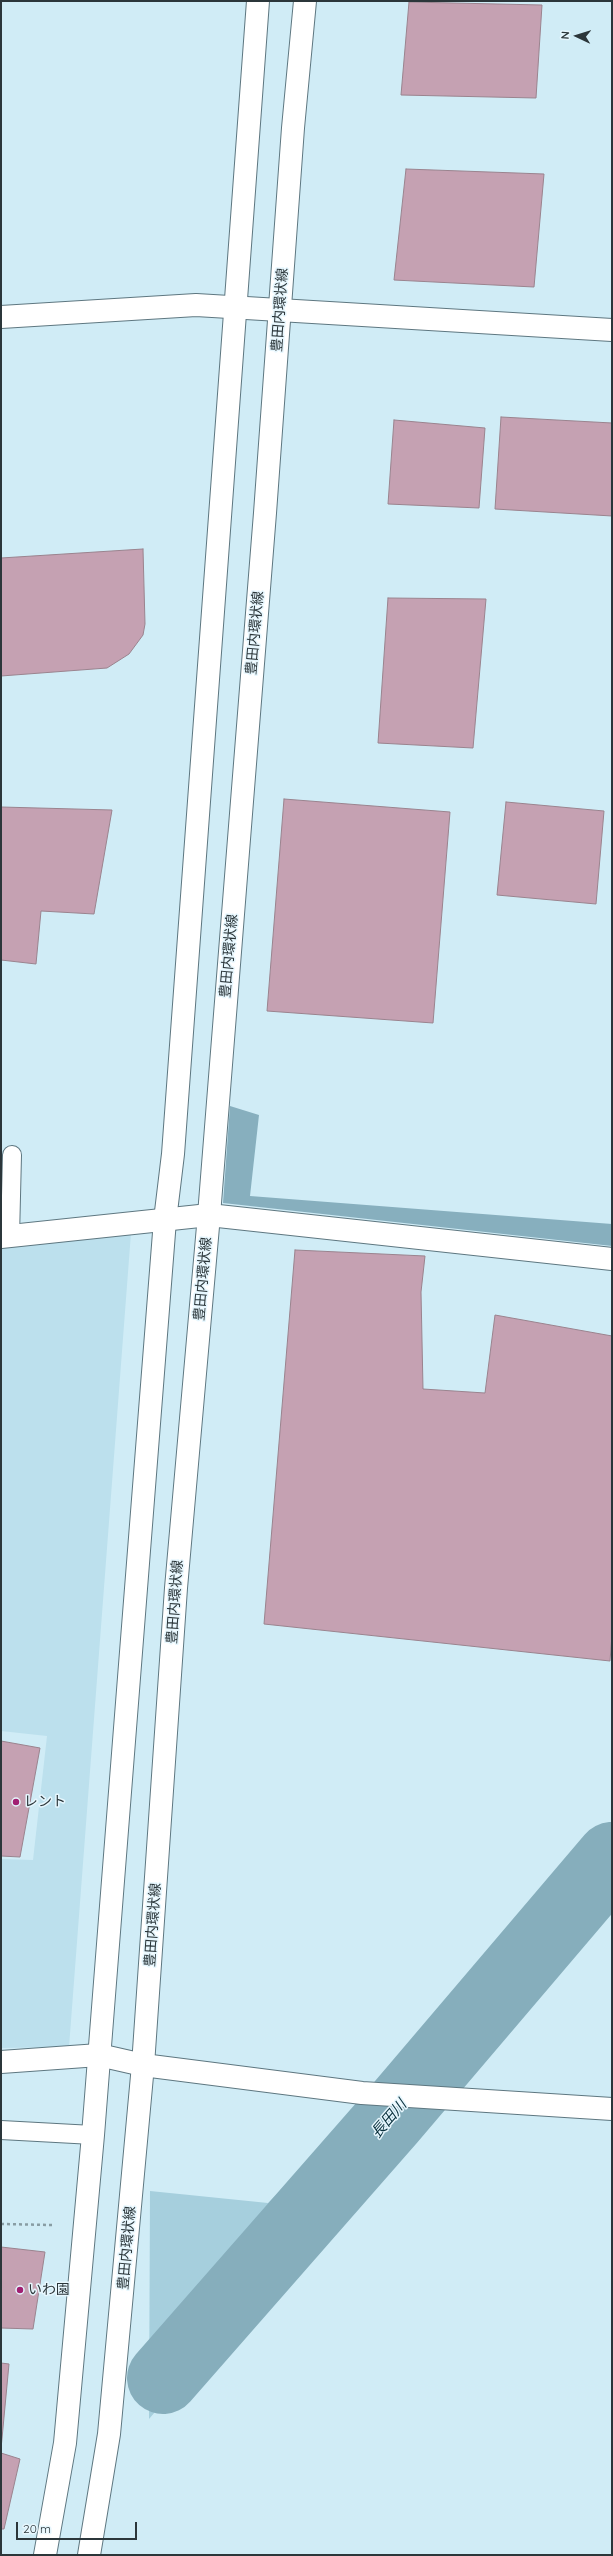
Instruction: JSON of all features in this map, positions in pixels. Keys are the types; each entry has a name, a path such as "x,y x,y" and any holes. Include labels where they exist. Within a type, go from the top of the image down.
{"street":[{"path":"45,2555 65,2443 86,2226 165,1220 173,1154 204,710 236,308 258,1"},
{"name":"豊田内環状線","path":"89,2555 105,2463 114,2388 143,2065 176,1588 209,1215 281,310 293,128 305,1"},
{"path":"1,318 196,305 612,330"},
{"path":"5,1237 209,1215 612,1260"},
{"path":"1,2062 99,2055 143,2065 362,2093 612,2108"}],"lane":[{"path":"5,1237 12,1155"},
{"path":"1,2130 93,2135"}],"path":[{"path":"1,2224 86,2226"}],"shaded area":[{"path":"230,1106 259,1115 250,1196 612,1224 612,1246 223,1203"},
{"path":"131,1233 69,2047 1,2048 1,1859 33,1860 47,1736 1,1731 1,1241"},
{"path":"372,2100 416,2110 149,2419 150,2191 268,2203"}],"building":[{"path":"409,2 542,5 536,98 401,95"},
{"path":"406,169 544,174 534,287 394,280"},
{"path":"501,417 612,423 612,516 495,509"},
{"path":"394,420 485,428 479,508 388,504"},
{"path":"143,549 145,624 143,635 129,654 107,668 1,676 1,558"},
{"path":"388,598 486,599 473,748 378,743"},
{"path":"284,799 450,812 433,1023 267,1011"},
{"path":"506,802 604,811 596,904 497,895"},
{"path":"1,807 112,810 94,914 41,911 36,964 1,960"},
{"path":"295,1250 425,1256 421,1292 423,1389 485,1393 495,1315 612,1336 612,1635 610,1661 264,1624"},
{"name":"レント","path":"1,1741 40,1748 20,1857 1,1856"},
{"name":"いわ園","path":"1,2247 45,2252 33,2329 1,2328"},
{"path":"1,2363 9,2364 1,2449"},
{"path":"1,2453 20,2459 4,2529 1,2529"}],"waterway":[{"name":"長田川","path":"163,2378 390,2119 612,1858"}],"place":[{"name":"レント","path":"16,1802"},
{"name":"いわ園","path":"20,2290"}]}
